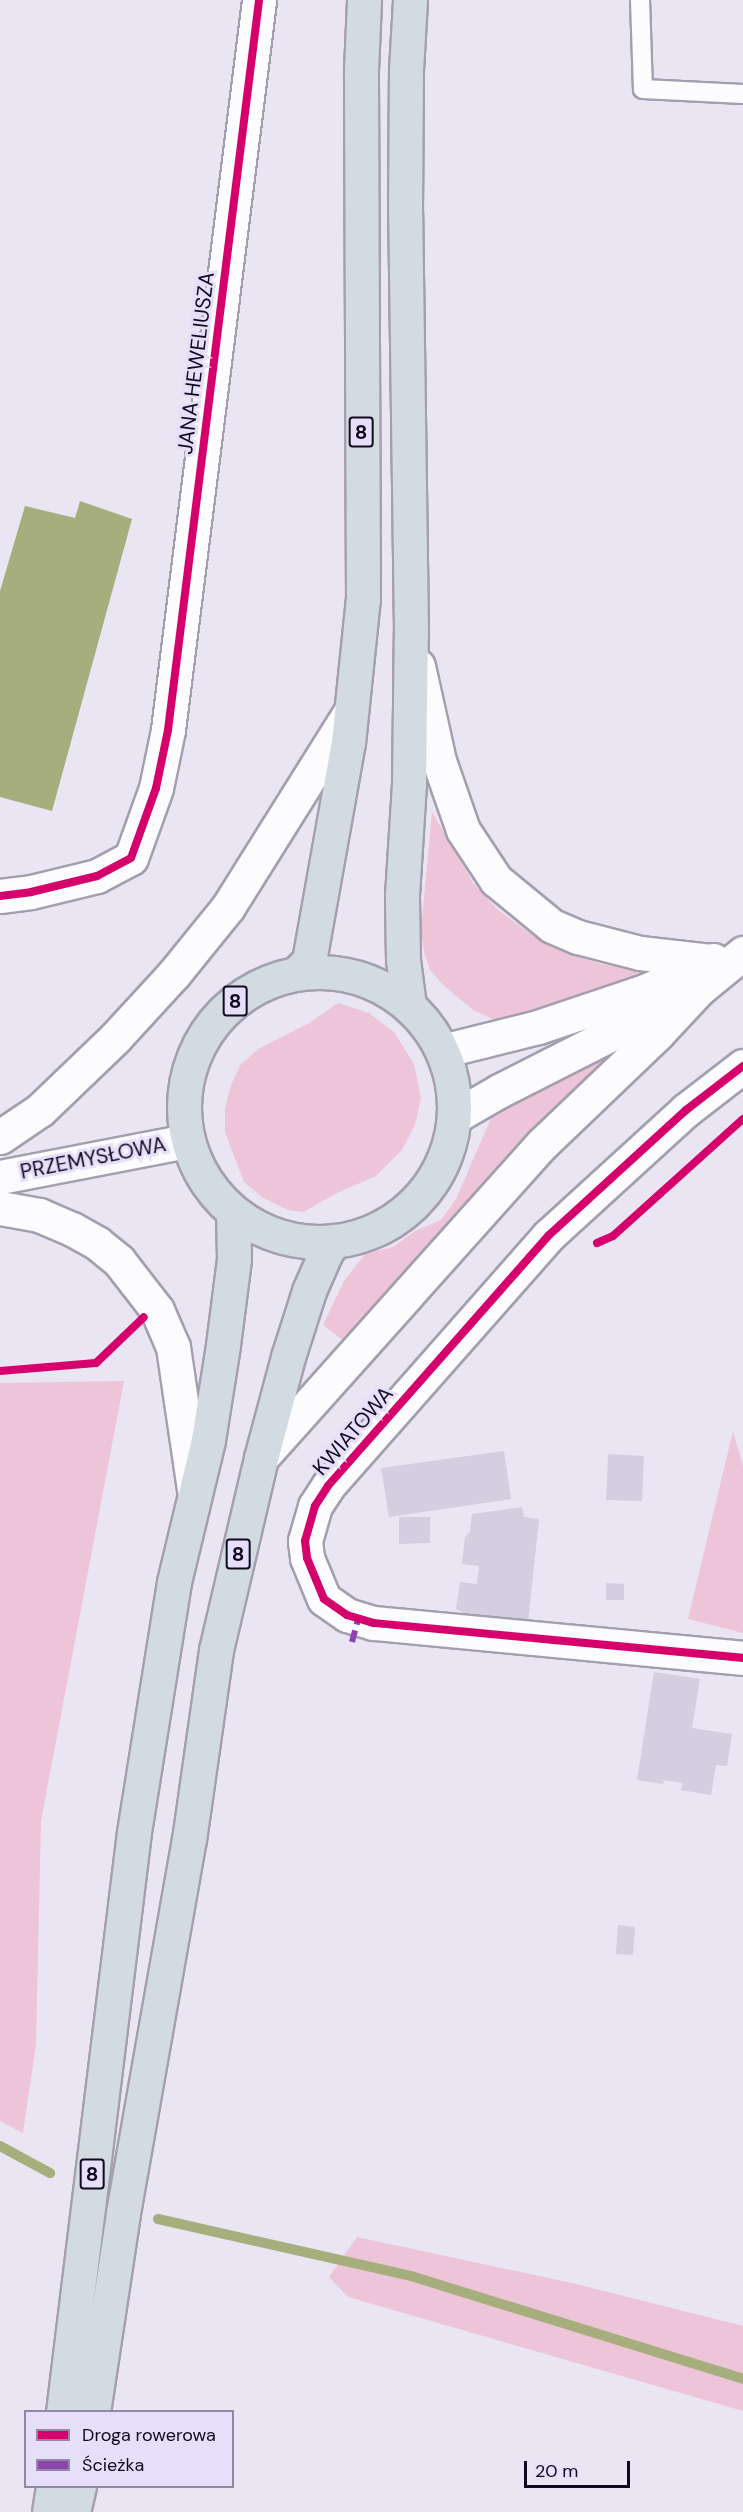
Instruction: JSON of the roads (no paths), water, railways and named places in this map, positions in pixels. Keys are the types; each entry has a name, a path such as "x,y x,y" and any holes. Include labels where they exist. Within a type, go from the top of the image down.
{"highway":[{"name":"8","path":"297,973 309,961 348,743 363,599 361,70 364,0"},
{"path":"409,1006 403,960 402,895 409,785 411,630 405,211 406,70 411,0"},
{"name":"8","path":"327,972 356,977 384,988 409,1006 428,1026 442,1051 452,1083 454,1117 446,1154 429,1186 409,1207 370,1232 334,1241 298,1241 264,1230 233,1212 213,1192 197,1167 187,1141 183,1104 189,1067 205,1033 230,1005 261,984 297,973 327,972"},
{"name":"8","path":"63,2410 134,1832 170,1605 194,1490 208,1440 224,1346 234,1258 233,1212"},
{"name":"8","path":"93,2410 123,2213 189,1840 216,1650 261,1458 309,1291 326,1252 334,1241"},
{"path":"49,2512 53,2488"},
{"path":"73,2512 79,2488"}],"street":[{"name":"JANA HEWELIUSZA","path":"0,896 31,892 97,876 131,858 156,788 168,730 259,0"},
{"path":"411,630 439,761 463,830 496,880 538,916 578,937 640,953 705,975"},
{"path":"0,1137 40,1110 115,1038 173,975 228,907 351,711"},
{"path":"261,1458 542,1144 657,1034 705,975 743,943"},
{"path":"454,1117 743,953"},
{"path":"442,1051 538,1028 645,991 705,975"},
{"name":"KWIATOWA","path":"743,1065 686,1110 549,1235 328,1486 315,1506 305,1541 307,1558 324,1599 347,1615 375,1623 743,1658"},
{"name":"PRZEMYSŁOWA","path":"0,1177 187,1141"},
{"path":"0,1208 39,1215 97,1243 119,1261 157,1310 173,1347 194,1490"}],"lane":[{"path":"640,0 643,89 743,94"}],"waterway":[{"path":"0,2146 50,2173"},
{"path":"158,2219 411,2276 743,2379"}]}
